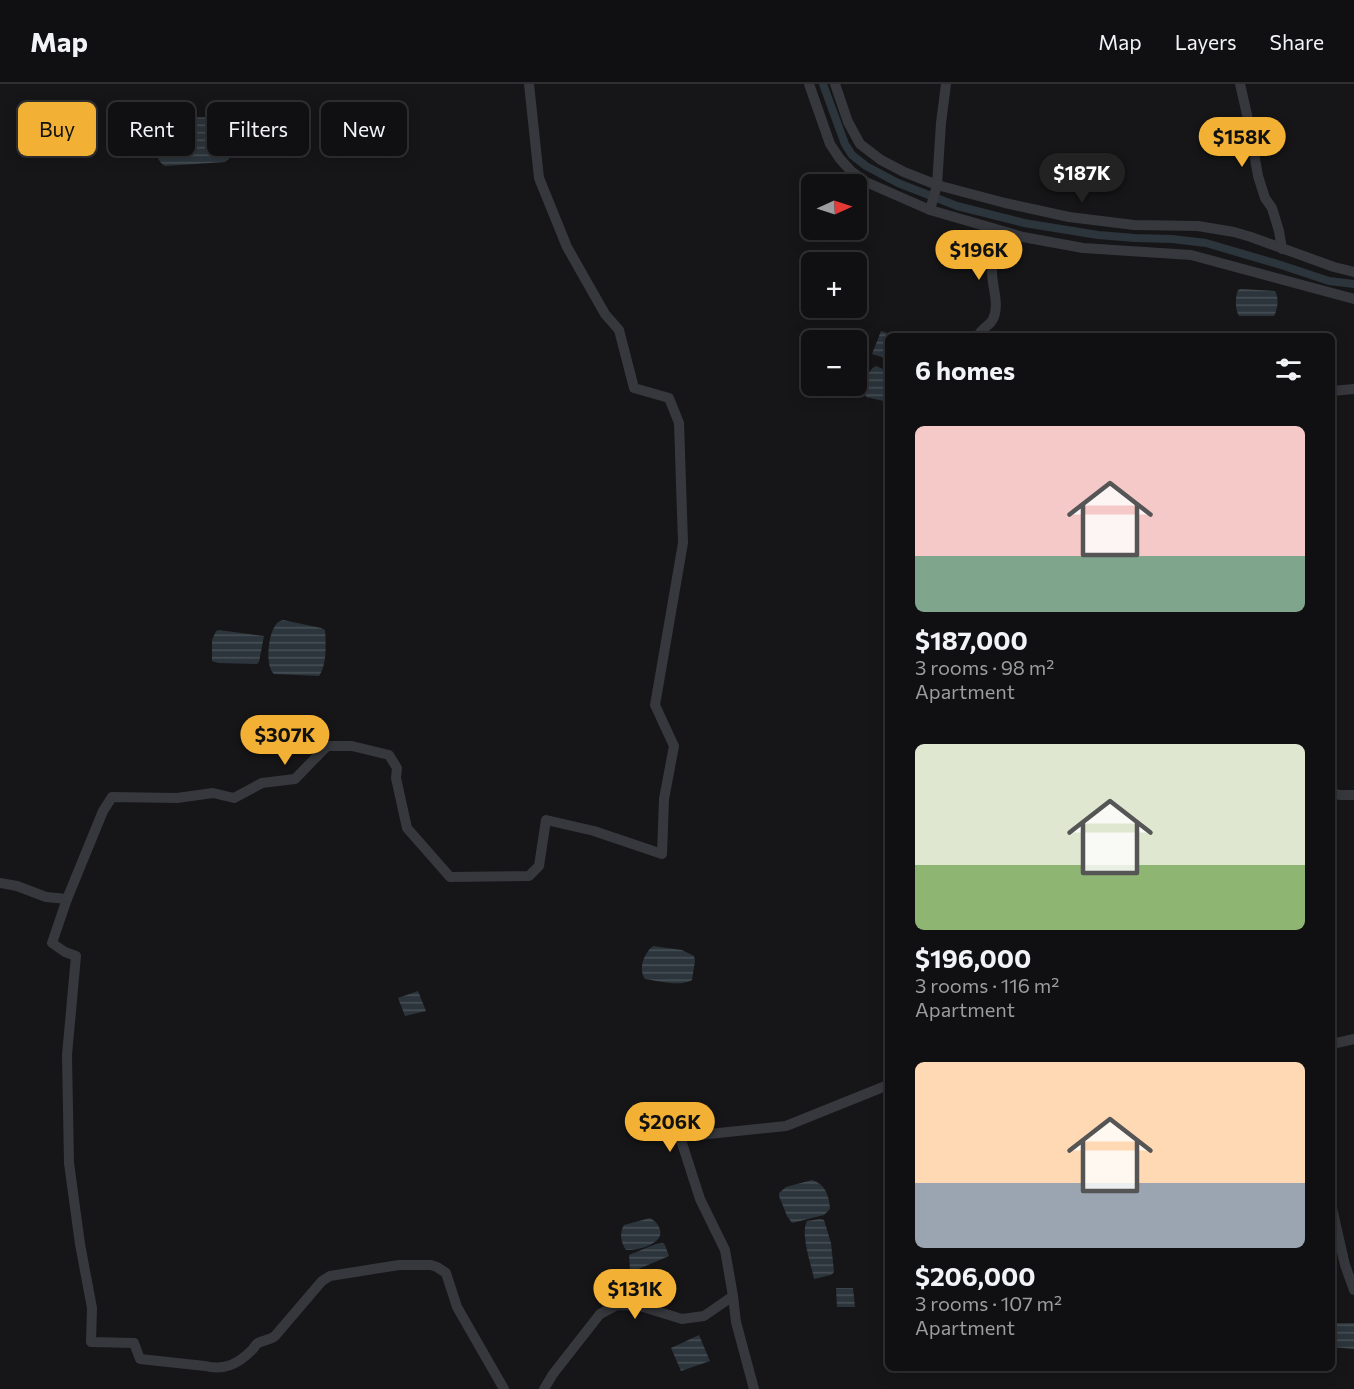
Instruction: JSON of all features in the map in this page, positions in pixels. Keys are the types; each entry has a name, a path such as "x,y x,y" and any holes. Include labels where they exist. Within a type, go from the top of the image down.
{"street":[{"path":"504,1389 457,1307 446,1273 431,1265 399,1265 330,1276 322,1281 270,1340 257,1344 252,1351 230,1367 214,1369 140,1359 134,1344 91,1342 92,1308 80,1244 69,1162 67,1055 76,956 65,952 52,942 103,812 112,797 177,798 213,793 234,798 262,783 295,779 327,746 352,746 389,755 397,768 396,778 407,828 450,877 529,876 539,866 546,820 594,831 662,854 664,799 674,746 655,705 683,543 679,423 669,398 634,388 619,330 606,314 567,247 539,178 529,84"},
{"path":"809,84 830,144 851,171 866,182 930,210 1023,237 1083,248 1191,255 1354,299"},
{"path":"835,84 848,122 860,144 881,160 937,185 1069,217 1134,225 1198,226 1234,232 1354,272"},
{"path":"930,210 937,185 946,84"},
{"path":"1240,84 1258,176 1264,195 1272,207 1282,249"},
{"path":"980,333 992,322 994,316 995,294 992,271 1002,231"},
{"path":"1335,392 1354,389"},
{"path":"1335,794 1354,795"},
{"path":"0,883 17,886 46,897 67,899"},
{"path":"1335,1043 1354,1039"},
{"path":"754,1389 736,1322 725,1250 700,1199 680,1137 786,1126 885,1086"},
{"path":"1335,1221 1345,1265 1354,1290"},
{"path":"544,1389 600,1314 617,1305 640,1306 682,1319 704,1316 733,1296"}],"shaded area":[{"path":"195,117 207,117 207,156 230,156 229,159 225,162 165,166 157,156 195,156"},
{"path":"1238,290 1275,291 1278,303 1274,316 1239,316 1236,300"},
{"path":"881,331 887,333 885,358 872,354"},
{"path":"876,366 885,370 885,401 866,397 867,378"},
{"path":"283,620 325,630 325,660 319,676 274,674 271,670 268,651 271,637 276,625"},
{"path":"216,631 264,636 259,662 257,664 212,661 212,640"},
{"path":"653,946 682,950 694,956 692,980 676,983 645,979 642,971 643,961"},
{"path":"418,991 426,1011 405,1016 398,998"},
{"path":"812,1180 826,1191 830,1209 824,1215 792,1223 787,1216 779,1193 786,1187"},
{"path":"650,1218 660,1230 658,1239 649,1246 626,1250 621,1238 624,1225"},
{"path":"824,1220 831,1243 834,1272 831,1275 814,1279 805,1241 805,1227 807,1221"},
{"path":"663,1243 669,1256 631,1271 629,1255"},
{"path":"836,1288 853,1288 855,1307 837,1307"},
{"path":"1335,1323 1354,1323 1354,1349 1335,1347"},
{"path":"699,1335 710,1361 681,1371 671,1348"}],"waterway":[{"path":"823,84 845,144 852,155 866,166 898,183 957,206 1024,223 1098,235 1206,243 1329,281 1354,284"}]}
